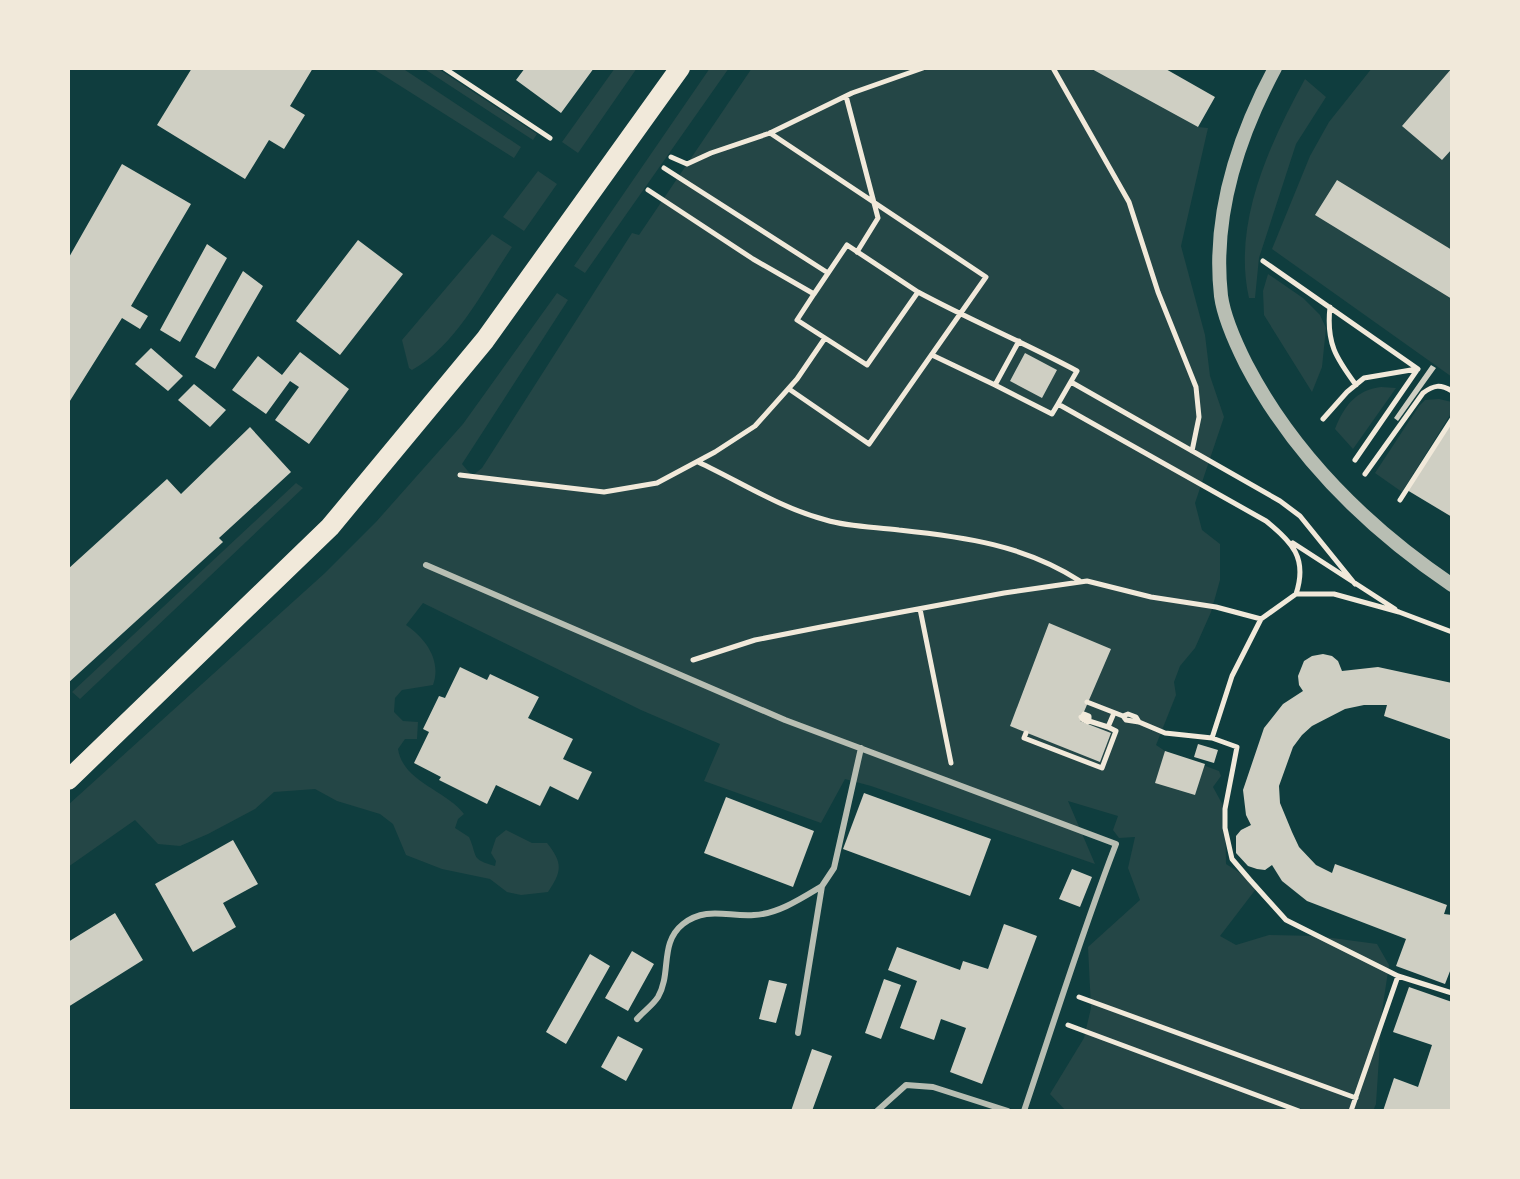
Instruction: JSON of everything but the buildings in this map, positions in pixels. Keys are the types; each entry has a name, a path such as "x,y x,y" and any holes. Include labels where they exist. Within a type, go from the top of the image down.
{"main road":[{"path":"68,780 330,527 485,340 680,68"}],"street":[{"path":"1275,68 1255,106 1236,159 1223,209 1219,251 1221,299 1233,334 1264,397 1302,449 1366,519 1452,585"}],"lane":[{"path":"426,565 785,720 1116,844 1086,920 1024,1111"},
{"path":"798,1033 822,886 834,868 861,748"},
{"path":"637,1019 658,998 665,977 664,961 671,936 685,922 707,912 756,916 792,904 822,886"},
{"path":"877,1111 906,1085 933,1087 1008,1111"}],"path":[{"path":"444,68 550,138"},
{"path":"671,157 687,164 770,133 846,96 923,68"},
{"path":"1053,68 1129,202 1158,292 1196,387 1199,417 1192,451"},
{"path":"846,96 878,218 857,252"},
{"path":"770,133 986,277 869,444 789,389"},
{"path":"664,168 828,273"},
{"path":"648,190 753,259 814,294"},
{"path":"918,292 867,365 797,320 847,245 918,292 1077,371 1052,414 932,355"},
{"path":"1263,261 1418,369"},
{"path":"1330,307 1330,338 1336,359 1356,385"},
{"path":"460,475 604,492 657,483 755,426 789,389 825,338"},
{"path":"995,385 1019,340"},
{"path":"1323,419 1364,378 1418,369"},
{"path":"1355,460 1418,369"},
{"path":"1071,382 1280,501 1300,516 1355,584"},
{"path":"1365,474 1423,393 1433,386 1443,386 1452,391"},
{"path":"1058,404 1266,521 1291,542 1399,612"},
{"path":"1400,500 1452,419"},
{"path":"697,462 790,509 829,521 929,533 1011,548 1052,563 1081,582"},
{"path":"1291,542 1299,562 1296,594"},
{"path":"661,666 699,659 755,640 1004,593 1087,581 1261,619"},
{"path":"1212,738 1232,676 1261,619 1296,594 1334,594 1399,612 1452,632"},
{"path":"920,609 955,784"},
{"path":"1087,702 1165,733 1212,738 1237,747 1225,809 1225,828 1232,859 1286,920 1398,976 1452,993"},
{"path":"1108,727 1114,713"},
{"path":"1026,733 1024,738 1102,768 1116,731 1089,721 1087,715 1082,717"},
{"path":"1351,1111 1398,976"},
{"path":"1065,992 1356,1098"},
{"path":"1055,1021 1299,1111"}],"shaded area":[{"path":"372,68 402,68 521,147 514,158"},
{"path":"423,68 437,68 537,134 533,140"},
{"path":"615,68 637,68 578,153 562,142"},
{"path":"710,68 729,68 585,273 574,266"},
{"path":"752,68 1090,68 1198,127 1208,128 1181,246 1205,335 1210,376 1224,417 1195,503 1202,530 1220,544 1220,580 1211,612 1195,648 1180,666 1174,682 1176,695 1156,745 1219,771 1221,776 1213,787 1225,809 1226,864 1259,885 1220,936 1236,945 1269,935 1317,936 1377,944 1389,965 1373,1111 1066,1111 1050,1094 1084,1038 1091,1008 1088,947 1140,900 1128,868 1135,837 1119,838 1113,830 1118,816 1068,801 1095,864 845,779 821,823 704,781 720,744 641,710 423,603 406,625 420,636 430,650 435,676 433,685 402,690 395,698 394,712 403,721 418,722 417,739 405,739 398,749 402,760 416,778 447,798 464,814 455,828 469,837 476,856 482,861 495,866 496,861 491,853 496,838 506,830 532,843 547,843 559,867 548,892 521,895 507,892 490,879 442,869 406,855 393,824 380,814 337,801 315,789 274,792 255,809 180,846 158,844 135,820 68,867 68,805 325,573 376,522 463,424 557,293 568,300 462,464 472,476 482,468 632,233 639,235"},
{"path":"1372,68 1452,68 1452,377 1272,249 1310,156 1329,122"},
{"path":"1305,79 1326,97 1296,144 1259,258 1255,298 1249,298 1245,270 1250,213 1267,157"},
{"path":"538,171 557,184 524,231 503,217"},
{"path":"492,234 512,247 456,331 443,346 412,370 402,340"},
{"path":"1268,274 1303,298 1320,315 1326,328 1322,367 1312,392 1264,315 1263,291"},
{"path":"1381,387 1396,388 1353,449 1335,429 1347,406 1365,392"},
{"path":"1425,400 1452,402 1452,412 1402,492 1375,473 1419,406"},
{"path":"296,483 303,488 80,699 72,692"}]}
